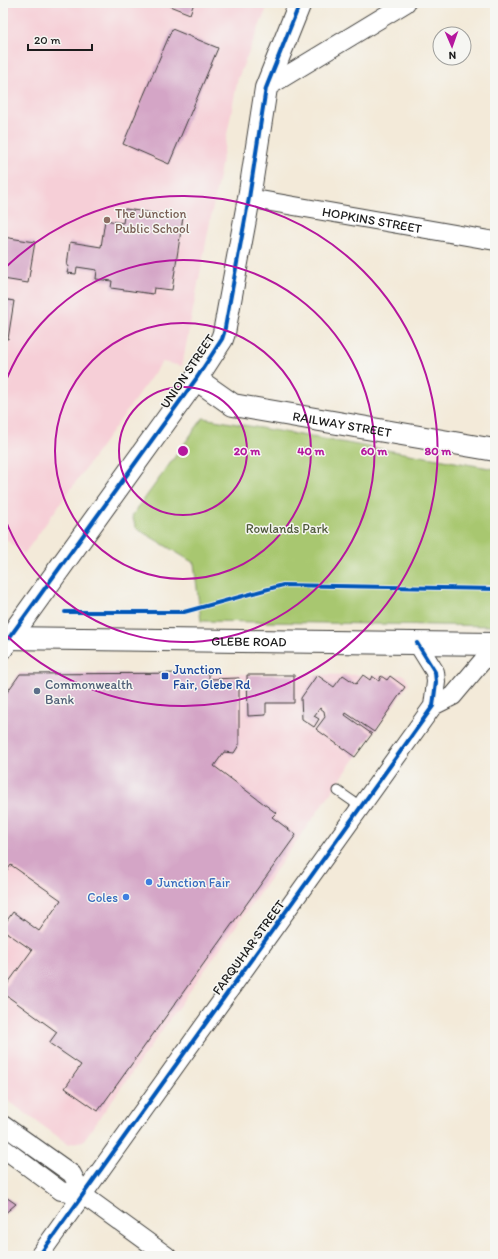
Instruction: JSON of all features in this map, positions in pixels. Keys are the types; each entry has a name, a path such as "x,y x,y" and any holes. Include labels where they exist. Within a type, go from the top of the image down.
{"street":[{"name":"UNION STREET","path":"5,641 196,379 222,339 249,198 266,88 300,3"},
{"path":"266,88 406,3"},
{"name":"HOPKINS STREET","path":"249,198 495,241"},
{"name":"RAILWAY STREET","path":"196,379 233,405 495,450"},
{"name":"GLEBE ROAD","path":"5,641 417,643 495,645"},
{"name":"FARQUHAR STREET","path":"39,1256 433,706 436,682 435,672 417,643"},
{"name":"FARQUHAR STREET","path":"433,706 454,696 495,645"},
{"path":"3,1125 72,1174 83,1195"},
{"path":"3,1148 61,1191 83,1195 167,1256"}],"lane":[{"path":"338,791 361,807"}],"shaded area":[{"name":"The Junction Public School","path":"3,3 269,3 238,78 182,366 162,362 24,554 3,537"},
{"name":"Junction Fair","path":"19,673 404,675 409,683 83,1141 68,1144 3,1097 3,696"}],"green space":[{"name":"Rowlands Park","path":"203,418 495,469 495,626 201,621 194,563 136,528 132,516"}],"building":[{"path":"162,3 194,3 190,14"},
{"path":"172,29 218,48 169,164 123,144"},
{"path":"125,209 183,217 172,290 154,288 153,294 111,288 112,281 96,279 97,270 77,267 76,274 67,273 69,266 67,266 70,242 101,247 105,220 123,223"},
{"path":"3,237 35,242 28,283 3,279"},
{"path":"3,299 14,301 8,339 3,338"},
{"name":"Junction Fair","path":"209,673 209,679 239,678 239,745 234,753 224,752 214,766 276,813 272,817 296,835 98,1111 65,1088 81,1065 49,1043 57,1032 3,993 3,990 32,950 3,930 3,926 13,912 39,931 61,900 11,865 3,876 3,698 20,674"},
{"path":"247,675 294,675 294,703 266,703 266,715 248,716"},
{"path":"317,675 334,687 343,675 356,684 363,675 370,680 372,676 379,681 381,676 387,680 390,676 405,687 374,732 346,713 345,715 372,734 355,757 316,729 325,717 324,711 320,708 314,716 319,719 314,727 302,719 301,698"},
{"path":"3,1195 16,1204 3,1215"}],"cycle path":[{"path":"9,638 196,379 222,339 249,198 266,88 300,3"},
{"path":"65,612 184,612 283,585 495,589"},
{"path":"39,1256 433,706 436,682 435,672 417,643"}],"place":[{"name":"The Junction Public School","path":"107,220"},
{"name":"Junction Fair, Glebe Rd","path":"165,676"},
{"name":"Commonwealth Bank","path":"37,691"},
{"name":"Junction Fair","path":"149,882"},
{"name":"Coles","path":"126,897"}]}
